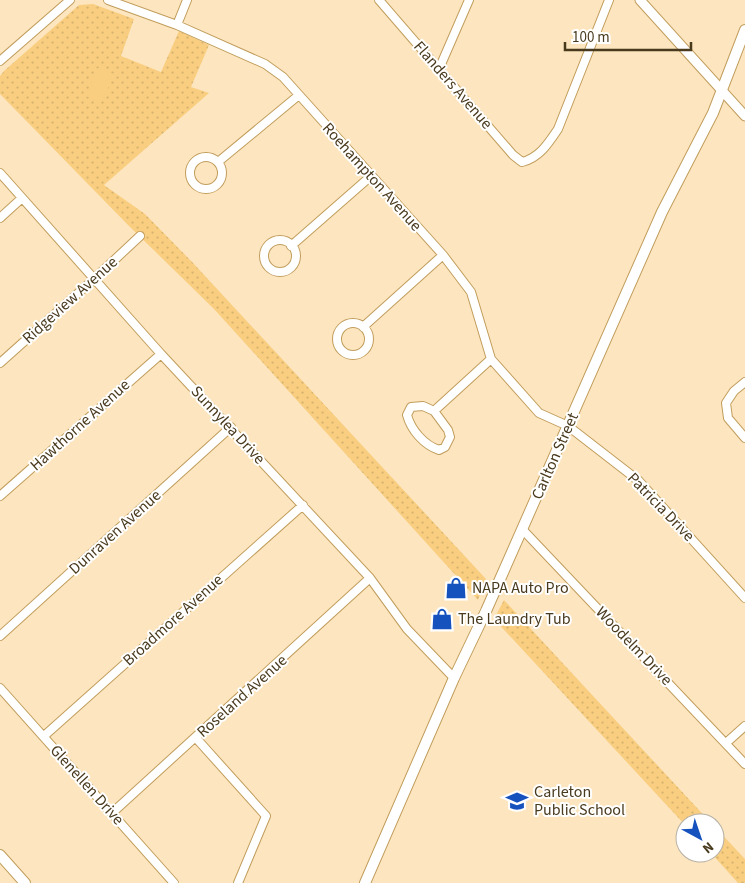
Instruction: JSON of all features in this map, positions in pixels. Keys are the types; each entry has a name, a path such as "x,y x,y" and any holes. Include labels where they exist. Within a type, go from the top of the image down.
{"main road":[{"name":"Carlton Street","path":"365,883 454,678 662,212 712,113 745,30"},
{"path":"0,855 25,883"}],"street":[{"path":"0,61 70,0"},
{"name":"Roehampton Avenue","path":"108,0 177,25 265,64 283,77 443,255 470,292 491,359 539,413 568,426"},
{"path":"177,25 187,0"},
{"name":"Flanders Avenue","path":"379,0 513,155 522,162 532,160 547,146 558,129 609,0"},
{"path":"439,69 469,0"},
{"path":"640,0 745,116"},
{"path":"218,162 300,95"},
{"path":"204,157 218,162 222,176 217,184 209,189 199,188 195,185 190,176 195,162 204,157"},
{"name":"Sunnylea Drive","path":"0,173 160,354 370,578 407,629 454,678"},
{"path":"291,246 372,176"},
{"path":"0,218 22,198"},
{"name":"Ridgeview Avenue","path":"0,363 140,236"},
{"path":"282,241 291,246 295,253 291,267 282,272 268,267 264,254 268,245 272,242 282,241"},
{"path":"363,327 443,255"},
{"path":"354,323 363,327 368,336 367,346 354,355 343,352 337,338 340,329 354,323"},
{"name":"Hawthorne Avenue","path":"0,496 160,354"},
{"path":"434,411 491,359"},
{"path":"745,382 734,391 726,403 728,418 745,438"},
{"path":"423,406 434,411 448,430 450,437 445,447 439,450 430,447 410,426 407,415 411,407 423,406"},
{"name":"Patricia Drive","path":"568,426 640,482 745,598"},
{"name":"Dunraven Avenue","path":"0,636 231,428"},
{"name":"Broadmore Avenue","path":"44,736 302,504"},
{"name":"Woodelm Drive","path":"522,529 745,764"},
{"name":"Roseland Avenue","path":"112,813 370,578"},
{"name":"Glenellen Drive","path":"0,688 174,883"},
{"path":"726,743 745,726"},
{"path":"196,738 266,816 238,883"}],"shaded area":[{"path":"93,4 134,19 121,56 161,72 179,31 209,45 191,87 209,93 104,185 145,214 193,263 486,579 478,600 214,309 128,225 0,94 0,76 4,71 79,5"},
{"path":"97,68 114,74 102,102 86,96"},
{"path":"504,600 702,813 675,814 494,619"},
{"path":"725,838 745,859 745,883 738,883 720,863 725,863"}],"place":[{"name":"NAPA Auto Pro","path":"456,588"},
{"name":"The Laundry Tub","path":"442,619"},
{"name":"Carleton Public School","path":"517,801"}]}
